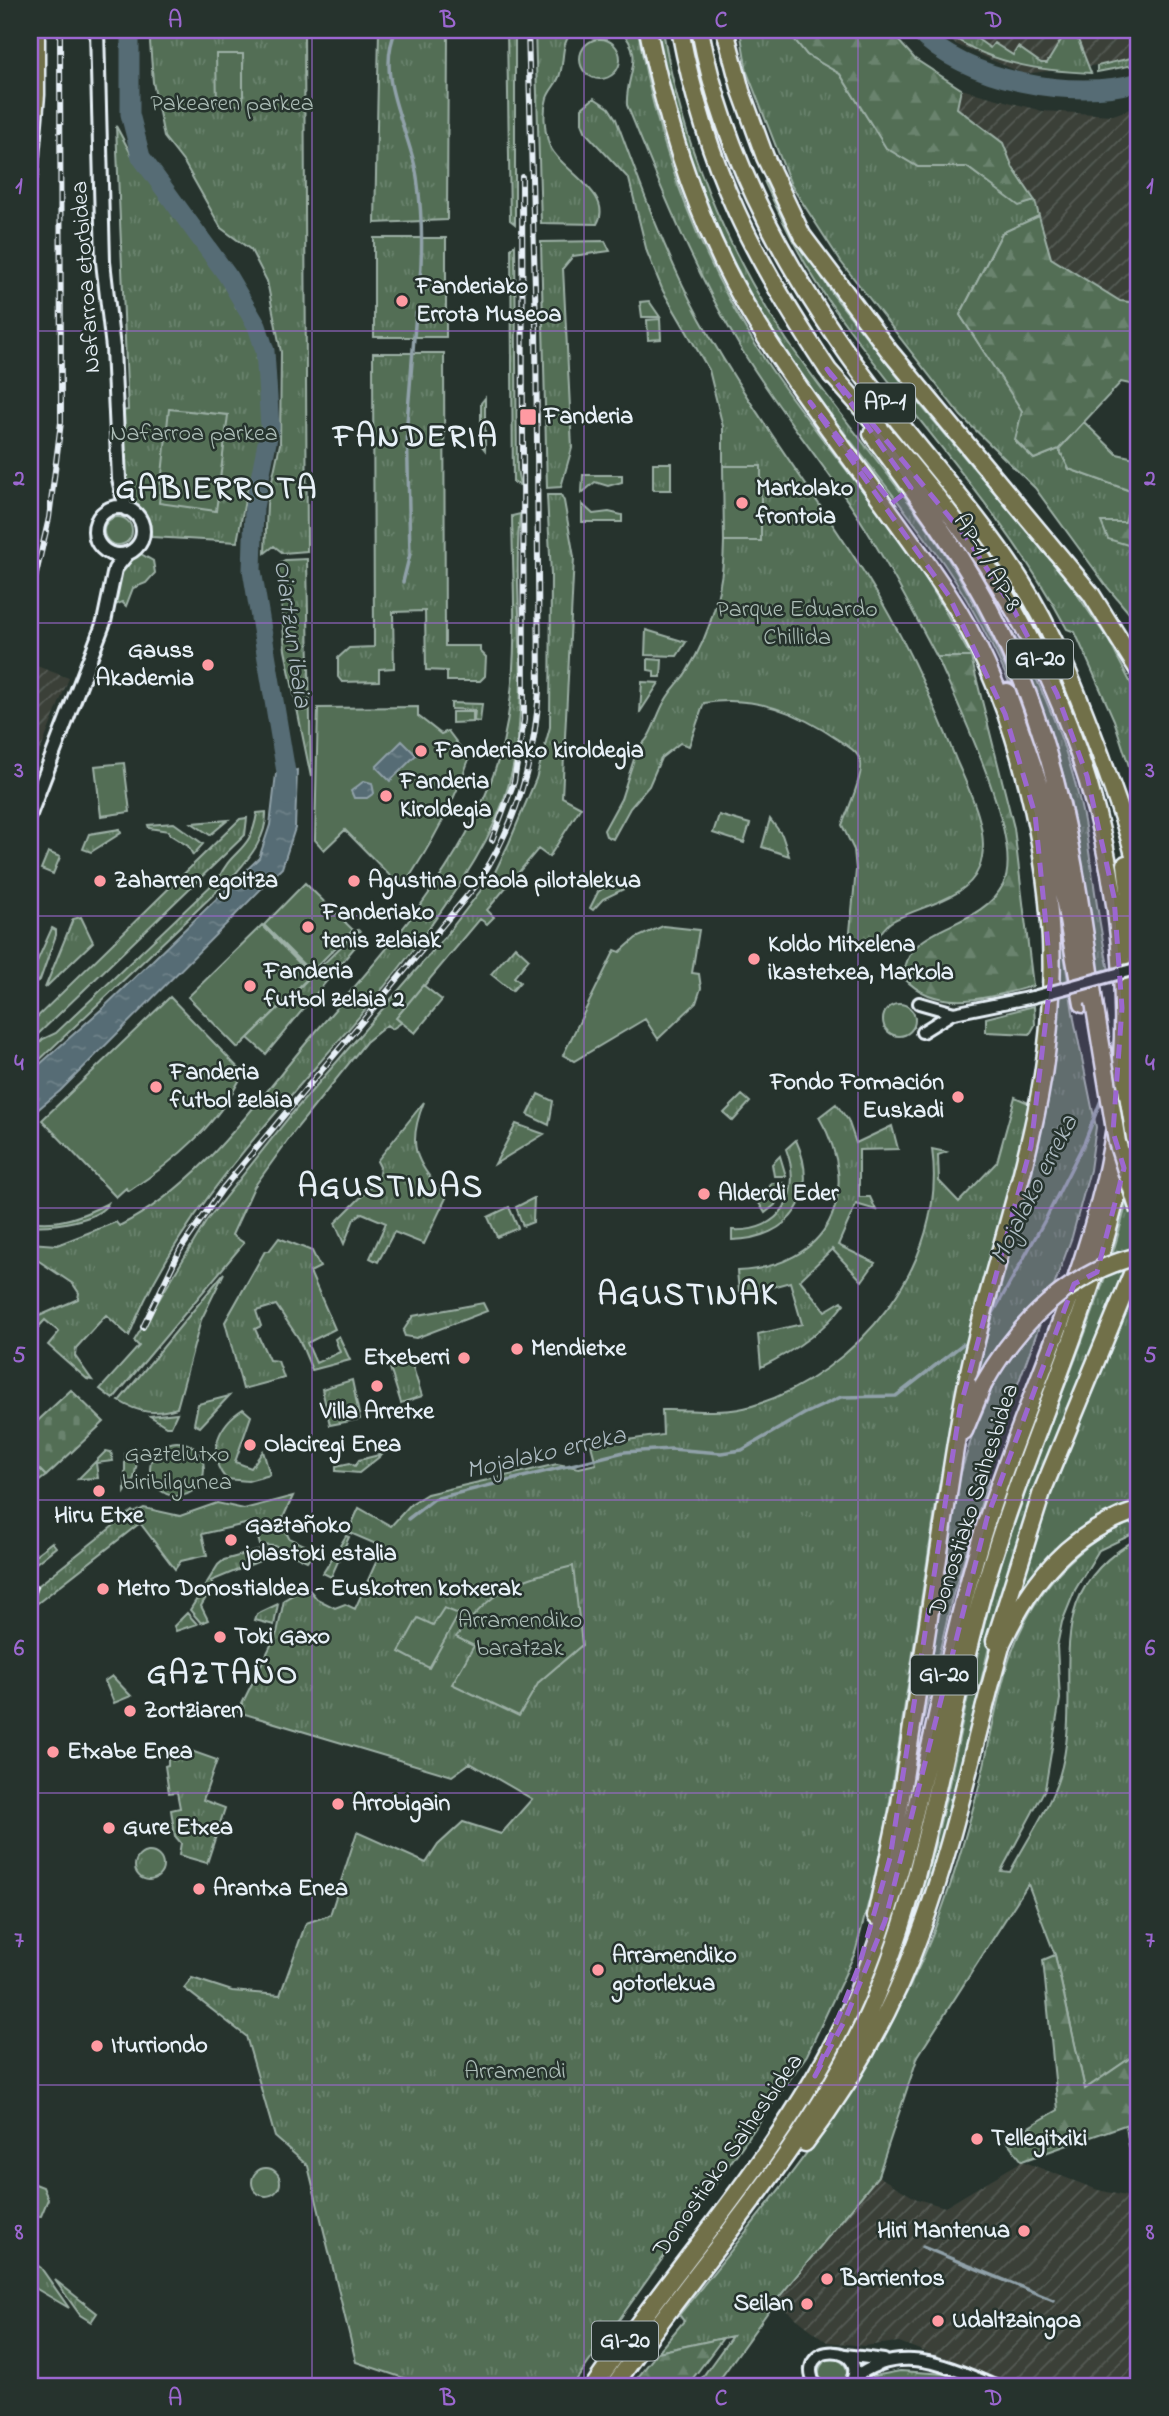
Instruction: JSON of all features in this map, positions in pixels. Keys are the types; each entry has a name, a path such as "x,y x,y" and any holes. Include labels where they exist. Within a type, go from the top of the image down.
{"highway":[{"path":"648,30 678,153 713,241 754,319 949,596 979,653 1021,760 1035,814 1049,914 1050,1025 1040,1105 1020,1191 986,1300 960,1408 890,1858 863,1954 815,2076"},
{"name":"AP-1 / AP-8","path":"680,30 707,143 731,205 787,309 960,558 995,619 1032,702 1066,816 1088,1003"},
{"name":"AP-1 / AP-8","path":"700,30 706,61 729,134 758,206 795,275 877,394 982,524 1021,580 1072,679 1124,815 1139,877"},
{"path":"725,30 741,91 761,147 802,235 890,352 1091,594 1139,671"},
{"name":"Donostiako Saihesbidea","path":"594,2386 764,2153 815,2076 845,2020 885,1921 901,1865 969,1577 1093,1224 1112,1144 1122,1008 1119,939 1107,856 1087,776 1057,694 1014,610 966,537 906,460 827,369"},
{"path":"810,402 908,524 956,591 989,649 1016,710 1048,809 1088,1003 1103,1097 1139,1211"},
{"path":"1102,760 1124,852 1139,976"},
{"name":"Donostiako Saihesbidea","path":"614,2386 746,2210 806,2124 842,2064 873,2002 902,1928 919,1870 986,1582 1004,1524 1074,1338 1109,1233 1128,1150 1139,1031"},
{"path":"947,1502 963,1436 983,1385 999,1355 1024,1324 1049,1301 1100,1270 1139,1256"},
{"path":"974,1743 989,1664 1019,1556 1042,1492 1139,1256"},
{"path":"746,2210 766,2196 815,2130 853,2072 893,1998 940,1876 1002,1643 1032,1586 1078,1541 1101,1526 1139,1510"}],"main road":[{"path":"30,175 37,95 37,30"},
{"name":"Nafarroa etorbidea","path":"30,814 104,622 119,561 140,544 143,527 140,519 126,509 119,479 113,348 103,262 97,30"},
{"name":"Nafarroa etorbidea","path":"114,576 107,551 99,543 96,528 98,520 110,509 119,479"},
{"path":"110,509 126,509"},
{"path":"107,551 127,554"}],"street":[{"path":"922,1032 954,1013 1033,997 1139,968"},
{"path":"919,1003 954,1013"},
{"path":"805,2386 815,2361 823,2354 833,2351 890,2361 934,2361 995,2386"},
{"path":"845,2355 853,2364 851,2383"},
{"path":"851,2383 870,2368 890,2361"},
{"path":"811,2374 816,2386"}],"highlighted area":[{"path":"827,369 966,537 1014,610 1057,694 1087,776 1114,897 1122,1008 1113,1132 1124,1168 1097,1272 1074,1284 987,1518 885,1921 845,2020 815,2076 859,1966 890,1858 960,1408 1031,1146 1051,976 1035,814 1005,714 949,596 810,402 892,503 911,488"}],"shaded area":[{"path":"938,30 1139,30 1139,53 1115,63 1024,74 955,44"},
{"path":"961,89 1042,111 1113,115 1139,106 1139,303 1120,301 1051,258 1035,201 1013,168 1003,143 957,108"},
{"path":"34,665 69,678 30,777 30,674"},
{"path":"1022,2161 1098,2190 1139,2199 1139,2386 1013,2386 899,2342 864,2346 827,2342 775,2302 878,2176 917,2199 945,2207"}],"green space":[{"name":"Pakearen parkea","path":"155,30 304,30 307,551 283,553 274,546 265,553 267,504 280,444 281,352 267,281 251,250 221,228 185,164 164,137 153,82 150,42"},
{"path":"379,30 448,30 447,220 375,223"},
{"path":"507,30 515,30 515,224 510,220"},
{"path":"535,30 574,30 565,45 559,77 547,98 545,125 553,151 598,201 601,212 597,224 541,223"},
{"path":"620,30 638,30 658,119 686,206 704,249 746,330 787,392 914,561 971,657 937,657 859,518 768,390 723,318 679,228 627,105 634,57 628,40"},
{"path":"656,30 663,30 671,71 693,151 743,268 803,363 945,553 986,626 1030,729 991,645 957,584 802,376 760,311 740,274 721,235 689,155"},
{"path":"740,30 787,30 807,55 840,74 886,147 918,167 967,167 1019,205 1035,201 1039,216 1002,233 960,315 1023,411 1015,441 1034,459 1059,449 1069,469 1139,494 1139,625 1108,588 1035,488 961,416 841,262 791,185 747,72"},
{"path":"787,30 889,30 915,59 961,89 957,108 1003,143 1013,168 1035,201 1019,206 967,167 918,167 886,148 840,74 807,55"},
{"path":"944,30 965,30 990,48 994,43 1013,55 1018,47 1041,63 1047,63 1066,32 1075,32 1091,73 1033,67 995,58"},
{"path":"600,39 608,40 614,45 619,51 619,67 614,73 608,78 600,79 592,78 586,73 581,67 580,59 581,51 586,45 592,40"},
{"path":"216,54 243,54 243,105 217,105"},
{"path":"1139,56 1139,64 1097,72 1097,66"},
{"name":"Parque Eduardo Chillida","path":"594,98 609,108 616,119 665,246 700,319 739,385 867,577 893,621 927,691 978,814 983,842 982,855 973,879 953,895 891,922 872,947 849,942 856,870 854,850 842,825 860,777 860,760 847,745 792,714 741,701 704,703 689,746 680,743 661,758 649,786 630,808 613,839 606,836 604,830 621,799 638,747 647,739 665,701 687,671 703,641 719,592 724,541 761,541 761,466 723,466 723,427 709,370 663,291 647,252 629,179 586,133 582,123 582,108"},
{"name":"Nafarroa parkea","path":"116,126 137,165 235,293 258,338 264,373 264,445 246,495 237,542 152,537 144,511 124,490 122,411 128,410"},
{"path":"764,181 793,234 834,296 913,396 1066,578 1109,641 1139,699 1139,797 1114,720 1075,632 1067,629 1015,544 986,504 833,307 804,261"},
{"path":"1039,216 1051,258 1120,301 1139,303 1139,386 1121,382 1059,449 1034,459 1015,440 1022,411 960,315 1002,233"},
{"path":"374,238 446,238 446,337 374,337"},
{"path":"605,241 610,251 573,256 563,268 572,448 561,487 547,488 541,242"},
{"path":"515,245 517,469 520,485 513,482 511,248"},
{"path":"649,301 660,317 642,317 640,302"},
{"path":"660,319 661,339 648,340 647,320"},
{"path":"373,353 444,353 445,646 480,646 480,651 486,657 485,676 480,681 447,681 447,671 426,670 425,611 393,612 394,668 379,669 379,681 342,682 338,677 338,658 349,648 374,647"},
{"path":"485,398 485,450 481,445 481,403"},
{"path":"169,409 228,415 216,511 159,503"},
{"path":"1084,422 1117,454 1139,459 1139,494 1069,469 1059,449"},
{"path":"653,463 671,463 671,490 653,490"},
{"name":"Markolako frontoia","path":"723,466 761,466 761,541 724,541"},
{"path":"583,475 622,475 622,482 608,486 595,482 582,493"},
{"path":"547,495 561,495 564,501 574,557 562,797 581,807 549,857 538,849 487,910 494,917 487,924 480,919 397,1018 401,1023 392,1029 387,1025 366,1042 296,1129 254,1187 232,1235 244,1243 113,1399 100,1389 139,1346 134,1341 207,1220 290,1116 443,939 495,872 509,843 536,779 550,727 551,575"},
{"path":"1131,501 1139,503 1139,574 1138,548 1108,539 1101,522 1125,522"},
{"path":"582,504 593,514 609,512 622,515 622,522 582,522"},
{"path":"520,514 520,720 508,787 492,828 447,902 385,986 222,1178 154,1281 129,1336 106,1315 76,1348 75,1356 92,1380 87,1379 48,1345 59,1332 45,1320 33,1333 30,1330 30,1320 78,1299 79,1293 73,1284 30,1255 30,1243 57,1245 116,1222 119,1226 148,1209 199,1168 244,1119 365,975 422,903 448,865 471,826 490,785 503,743 514,658 512,516"},
{"path":"118,517 128,521 132,531 128,541 118,545 108,541 104,531 108,521"},
{"path":"141,554 153,561 155,573 146,583 133,588 126,606 122,602 115,605 118,581 123,568 133,557"},
{"path":"307,559 311,777 285,650 278,564 285,560"},
{"path":"985,587 1031,669 1067,755 1083,816 1110,974 1098,976 1076,832 1051,733 1021,659"},
{"path":"646,630 686,642 677,656 645,655"},
{"path":"937,657 971,657 1014,828 1033,986 965,1000 932,996 904,978 907,960 916,947 929,937 977,912 991,900 1003,885 1008,865 1005,837 986,771"},
{"path":"648,659 662,660 661,677 654,677 654,671 648,670"},
{"path":"642,682 659,683 640,712"},
{"path":"451,703 482,704 480,722 474,721 475,710 451,709"},
{"name":"Fanderia Kiroldegia","path":"418,707 418,716 441,734 448,731 469,759 440,826 402,888 345,830 324,850 315,840 318,708"},
{"path":"452,712 473,712 473,722 452,723"},
{"path":"124,763 130,812 101,816 95,766"},
{"path":"266,812 261,837 236,873 30,1069 30,1052 43,1039 56,1033 219,878 224,868 246,843 257,813"},
{"path":"719,815 750,824 744,843 713,833"},
{"path":"247,818 245,835 32,1040 30,1024 240,819"},
{"path":"770,819 782,835 789,856 762,847"},
{"path":"228,820 210,835 192,823"},
{"path":"174,823 203,844 193,855 188,846 169,834 169,831 149,828 148,825"},
{"path":"120,829 121,833 91,852 83,849 89,834"},
{"path":"48,852 60,857 53,874 41,869"},
{"path":"1048,852 1074,1019 1096,1127 1090,1170 1072,1237 984,1476 989,1478 952,1598 913,1765 960,1476 972,1436 988,1400 972,1391 1032,1173 1049,1082"},
{"path":"615,880 622,884 629,882 630,886 603,899 593,910 590,908 598,892"},
{"name":"Fanderiako tenis zelaiak","path":"305,883 353,930 311,972 264,925"},
{"path":"81,917 93,942 45,988 73,919"},
{"name":"Fanderia futbol zelaia 2","path":"262,925 311,975 238,1048 188,997"},
{"path":"663,926 699,930 692,973 699,974 701,988 696,1003 658,1039 645,1019 574,1061 563,1055 615,950 620,952 636,938"},
{"path":"52,928 56,930 56,935 40,980 32,984 30,977"},
{"path":"358,930 364,936 266,1054 248,1038"},
{"path":"515,946 529,959 514,977 520,982 512,991 491,974"},
{"path":"423,985 442,1000 415,1033 396,1018"},
{"name":"Fanderia futbol zelaia","path":"170,997 243,1073 222,1109 194,1140 146,1179 129,1191 126,1188 116,1197 42,1120"},
{"path":"899,1004 910,1009 915,1020 910,1031 899,1036 888,1031 883,1020 888,1009"},
{"path":"1034,1006 1035,1025 1030,1034 986,1032 986,1018"},
{"path":"538,1094 553,1101 549,1125 528,1115"},
{"path":"742,1095 750,1102 733,1121 724,1113"},
{"name":"Arramendi","path":"1015,1097 1031,1104 1018,1170 955,1403 937,1498 882,1852 855,1953 807,2055 572,2386 427,2386 356,2362 308,2166 275,2137 246,2036 184,1988 192,1978 232,1991 280,1995 306,1923 330,1915 357,1832 426,1863 438,1845 463,1822 501,1834 532,1799 470,1763 452,1776 238,1712 277,1633 284,1600 307,1587 317,1599 335,1608 345,1604 355,1609 383,1547 348,1532 359,1508 391,1526 411,1504 427,1494 557,1464 579,1468 596,1464 591,1445 663,1435 662,1410 741,1409 791,1390 827,1368 860,1340 888,1308 910,1272 926,1233 933,1191 932,1149 946,1152 938,1155 939,1181 959,1202 997,1162"},
{"path":"424,1102 415,1132 417,1154 421,1164 446,1198 424,1244 394,1232 378,1262 370,1258 386,1223 362,1213 354,1219 344,1244 335,1223 378,1180 380,1167 377,1161"},
{"path":"836,1104 848,1120 856,1143 892,1126 898,1149 859,1150 859,1197 870,1197 876,1210 856,1204 838,1245 875,1263 862,1281 832,1249 800,1280 825,1311 842,1301 844,1304 827,1324 806,1340 761,1367 758,1334 802,1324 790,1282 754,1292 739,1292 737,1271 768,1266 794,1256 815,1241 829,1222 837,1199 838,1173 832,1146 819,1117"},
{"path":"516,1124 544,1134 495,1164"},
{"path":"796,1140 803,1160 805,1179 796,1210 770,1232 753,1238 732,1240 732,1230 764,1225 784,1207 790,1195 792,1181 786,1149"},
{"path":"1139,1142 1139,1244 1022,1531 1002,1590 954,1799 950,1799 949,1807 952,1808 931,1886 894,1980 930,1865 996,1581 1024,1494 1099,1295 1129,1194"},
{"path":"780,1156 786,1176 774,1176 772,1164"},
{"path":"772,1183 784,1183 775,1205 765,1213 759,1203"},
{"path":"534,1198 533,1222 523,1226 516,1207"},
{"path":"108,1203 103,1209 85,1218 61,1224 30,1225 30,1221 70,1219"},
{"path":"509,1207 518,1228 497,1237 488,1217"},
{"path":"279,1238 312,1251 320,1267 310,1272 335,1329 307,1343 316,1363 340,1352 335,1339 339,1336 350,1360 312,1370 299,1339 276,1305 256,1311 261,1326 255,1329 269,1360 278,1361 284,1378 243,1389 225,1322 265,1251 269,1251"},
{"path":"224,1273 201,1320 177,1408 147,1412 119,1401"},
{"path":"1139,1279 1139,1501 1087,1526 1058,1549 1020,1591 1016,1590 1040,1519"},
{"path":"483,1303 487,1311 416,1338 405,1336 403,1331 413,1316"},
{"path":"411,1361 422,1396 401,1403 390,1368"},
{"path":"352,1380 360,1419 330,1425 322,1389"},
{"path":"71,1390 104,1422 46,1476 30,1460 30,1428"},
{"path":"229,1396 200,1427 194,1424 198,1404"},
{"path":"243,1409 251,1416 235,1462 251,1468 263,1451 270,1475 248,1481 226,1479 216,1460 222,1431"},
{"path":"177,1413 171,1426 166,1426 150,1416"},
{"name":"Gaztelutxo biribilgunea","path":"177,1442 196,1450 204,1469 196,1488 177,1496 158,1488 150,1469 158,1450"},
{"path":"106,1451 111,1452 113,1461 96,1463 98,1478 78,1479"},
{"path":"139,1452 134,1478 125,1492 125,1454"},
{"path":"383,1454 359,1473 336,1471 336,1466 350,1463 355,1466 359,1460"},
{"path":"30,1460 46,1476 30,1488"},
{"path":"293,1496 281,1522 289,1538 315,1550 307,1561 275,1546 260,1545 254,1522 202,1534 207,1555 181,1561 175,1569 140,1523 30,1609 39,1585 132,1511 134,1513 144,1508 180,1516 217,1503 244,1509"},
{"path":"1139,1519 1139,1531 1099,1550 1075,1590 1062,1622 1057,1646 1060,1699 1045,1789 1001,1871 1010,1872 1043,1813 1059,1777 1066,1742 1069,1645 1073,1615 1085,1587 1105,1561 1139,1538 1139,2052 1085,2089 1055,1955 1028,1884 918,2056 878,2176 775,2302 715,2386 696,2386 732,2336 658,2352 684,2321 679,2315 774,2197 833,2116 861,2074 910,1986 941,1913 979,1786 1005,1673 1030,1612 1059,1573 1076,1556 1117,1528"},
{"path":"346,1536 349,1537 331,1577 323,1573"},
{"path":"52,1542 56,1547 30,1568 30,1559"},
{"path":"264,1549 279,1553 211,1581 213,1586 201,1606 208,1620 201,1623 190,1610 218,1565 224,1560"},
{"name":"Arramendiko baratzak","path":"573,1566 582,1645 539,1682 519,1716 452,1684 474,1646 456,1637 481,1608 520,1582"},
{"path":"278,1604 274,1625 255,1620 257,1614"},
{"name":"Arramendiko baratzak","path":"444,1608 459,1614 429,1668 399,1652 418,1618 433,1625"},
{"path":"187,1613 197,1624 176,1631 174,1626"},
{"path":"112,1676 131,1696 114,1703 105,1681"},
{"path":"177,1746 217,1760 203,1800 225,1808 207,1863 179,1855 181,1843 175,1836 171,1810 180,1808 177,1792 169,1793 165,1766"},
{"path":"149,1852 159,1856 163,1866 159,1876 149,1880 139,1876 135,1866 139,1856"},
{"path":"1055,1955 1085,2089 1139,2052 1139,2120 1022,2161 1006,2140 1058,2110 1043,1960"},
{"path":"1139,2120 1139,2145 1129,2146 1126,2126"},
{"path":"266,2168 276,2172 280,2182 276,2192 266,2196 256,2192 252,2182 256,2172"},
{"path":"30,2182 43,2187 48,2199 41,2216 30,2221"},
{"path":"30,2260 41,2268 69,2308 30,2285"},
{"path":"55,2280 97,2313 91,2322 80,2315"},
{"path":"723,2338 687,2386 631,2386 658,2352"},
{"path":"833,2359 843,2363 847,2373 843,2383 833,2387 823,2383 819,2373 823,2363"},
{"path":"900,2371 947,2374 977,2386 865,2386 874,2376"}],"water":[{"path":"402,741 416,755 390,781 376,767"},
{"name":"Oiartzun ibaia","path":"297,770 295,828 282,868 60,1091 30,1116 30,1073 103,1008 259,858 270,825 276,774"},
{"path":"364,781 372,783 374,793 367,798 354,798 351,791"}],"waterway":[{"name":"Oiartzun ibaia","path":"130,30 130,114 141,157 227,275 257,326 265,351 270,427 254,508 252,570 286,772 287,796"},
{"path":"396,30 390,48 389,66 391,85 417,177 421,234 419,291"},
{"name":"Oiartzun ibaia","path":"917,30 937,48 962,62 1021,82 1084,89 1139,82"},
{"path":"403,582 410,554 407,423 416,313"},
{"name":"Mojalako erreka","path":"987,1324 1045,1220 1085,1141 1103,1095"},
{"name":"Mojalako erreka","path":"408,1519 434,1499 624,1452 671,1449 721,1453 742,1450 804,1414 841,1397 896,1396 963,1344"},
{"path":"923,2247 1053,2300"}],"railway":[{"path":"30,600 49,518 61,422 60,30"},
{"path":"143,1327 180,1250 223,1188 477,884 503,839 521,792 533,743 539,691 536,325 528,30"},
{"path":"492,840 514,782 524,720 522,177"},
{"path":"30,1602 36,1587"}],"place":[{"name":"Fanderiako Errota Museoa","path":"402,301"},
{"name":"Fanderia","path":"528,417"},
{"name":"Markolako frontoia","path":"742,503"},
{"name":"Gauss Akademia","path":"208,665"},
{"name":"Fanderiako kiroldegia","path":"421,751"},
{"name":"Fanderia Kiroldegia","path":"386,796"},
{"name":"Zaharren egoitza","path":"100,881"},
{"name":"Agustina Otaola pilotalekua","path":"354,881"},
{"name":"Fanderiako tenis zelaiak","path":"308,927"},
{"name":"Koldo Mitxelena ikastetxea, Markola","path":"754,959"},
{"name":"Fanderia futbol zelaia 2","path":"250,986"},
{"name":"Fanderia futbol zelaia","path":"156,1087"},
{"name":"Fondo Formación Euskadi","path":"958,1097"},
{"name":"Alderdi Eder","path":"704,1194"},
{"name":"Mendietxe","path":"517,1349"},
{"name":"Etxeberri","path":"464,1358"},
{"name":"Villa Arretxe","path":"377,1386"},
{"name":"Olaciregi Enea","path":"250,1445"},
{"name":"Hiru Etxe","path":"99,1491"},
{"name":"Gaztañoko jolastoki estalia","path":"231,1540"},
{"name":"Metro Donostialdea - Euskotren kotxerak","path":"103,1589"},
{"name":"Toki Gaxo","path":"220,1637"},
{"name":"Zortziaren","path":"130,1711"},
{"name":"Etxabe Enea","path":"53,1752"},
{"name":"Arrobigain","path":"338,1804"},
{"name":"Gure Etxea","path":"109,1828"},
{"name":"Arantxa Enea","path":"199,1889"},
{"name":"Arramendiko gotorlekua","path":"598,1970"},
{"name":"Iturriondo","path":"97,2046"},
{"name":"Tellegitxiki","path":"977,2139"},
{"name":"Hiri Mantenua","path":"1024,2231"},
{"name":"Barrientos","path":"827,2279"},
{"name":"Seilan","path":"807,2304"},
{"name":"Udaltzaingoa","path":"938,2321"}],"district":[{"name":"FANDERIA","path":"416,438"},
{"name":"GABIERROTA","path":"217,490"},
{"name":"AGUSTINAS","path":"391,1188"},
{"name":"AGUSTINAK","path":"688,1296"},
{"name":"GAZTAÑO","path":"223,1675"}]}
